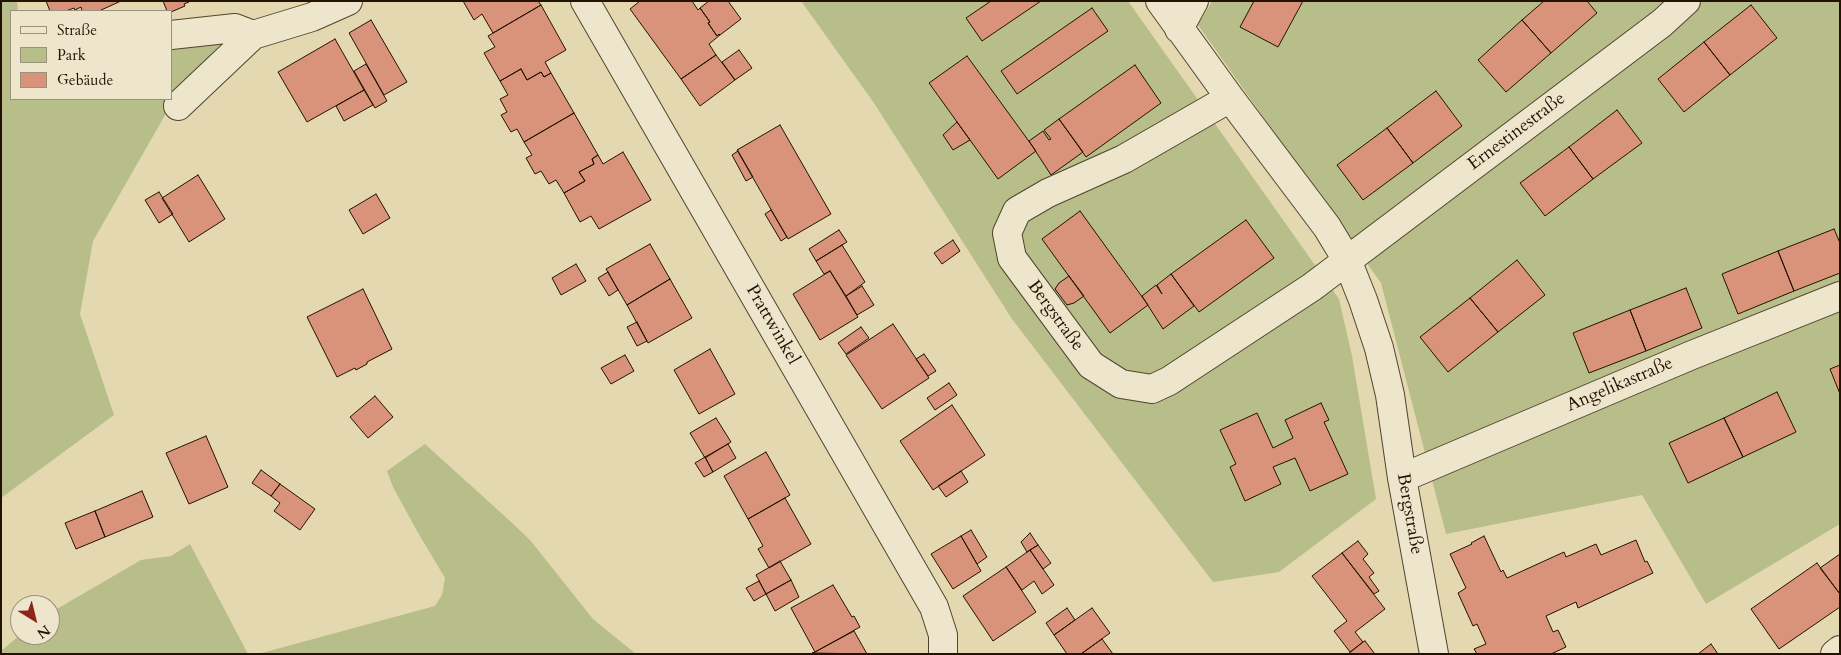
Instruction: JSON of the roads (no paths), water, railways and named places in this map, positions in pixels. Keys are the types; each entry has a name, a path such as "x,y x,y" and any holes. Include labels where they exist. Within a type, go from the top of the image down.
{"street":[{"path":"178,106 253,35 312,17 348,1"},
{"name":"Prattwinkel","path":"585,1 934,606 943,634 943,654"},
{"name":"Bergstraße","path":"1160,1 1178,29 1327,227 1347,260 1379,348 1390,395 1402,478 1434,654"},
{"path":"1178,29 1194,1"},
{"name":"Ernestinestraße","path":"1347,260 1662,23 1686,1"},
{"path":"172,35 234,28 253,35"},
{"name":"Bergstraße","path":"1230,98 1124,159 1048,193 1017,211 1007,233 1012,258 1091,365 1121,384 1152,390 1236,338 1312,287 1347,260"},
{"name":"Angelikastraße","path":"1402,478 1692,354 1840,296"},
{"path":"1835,654 1840,650"}]}
